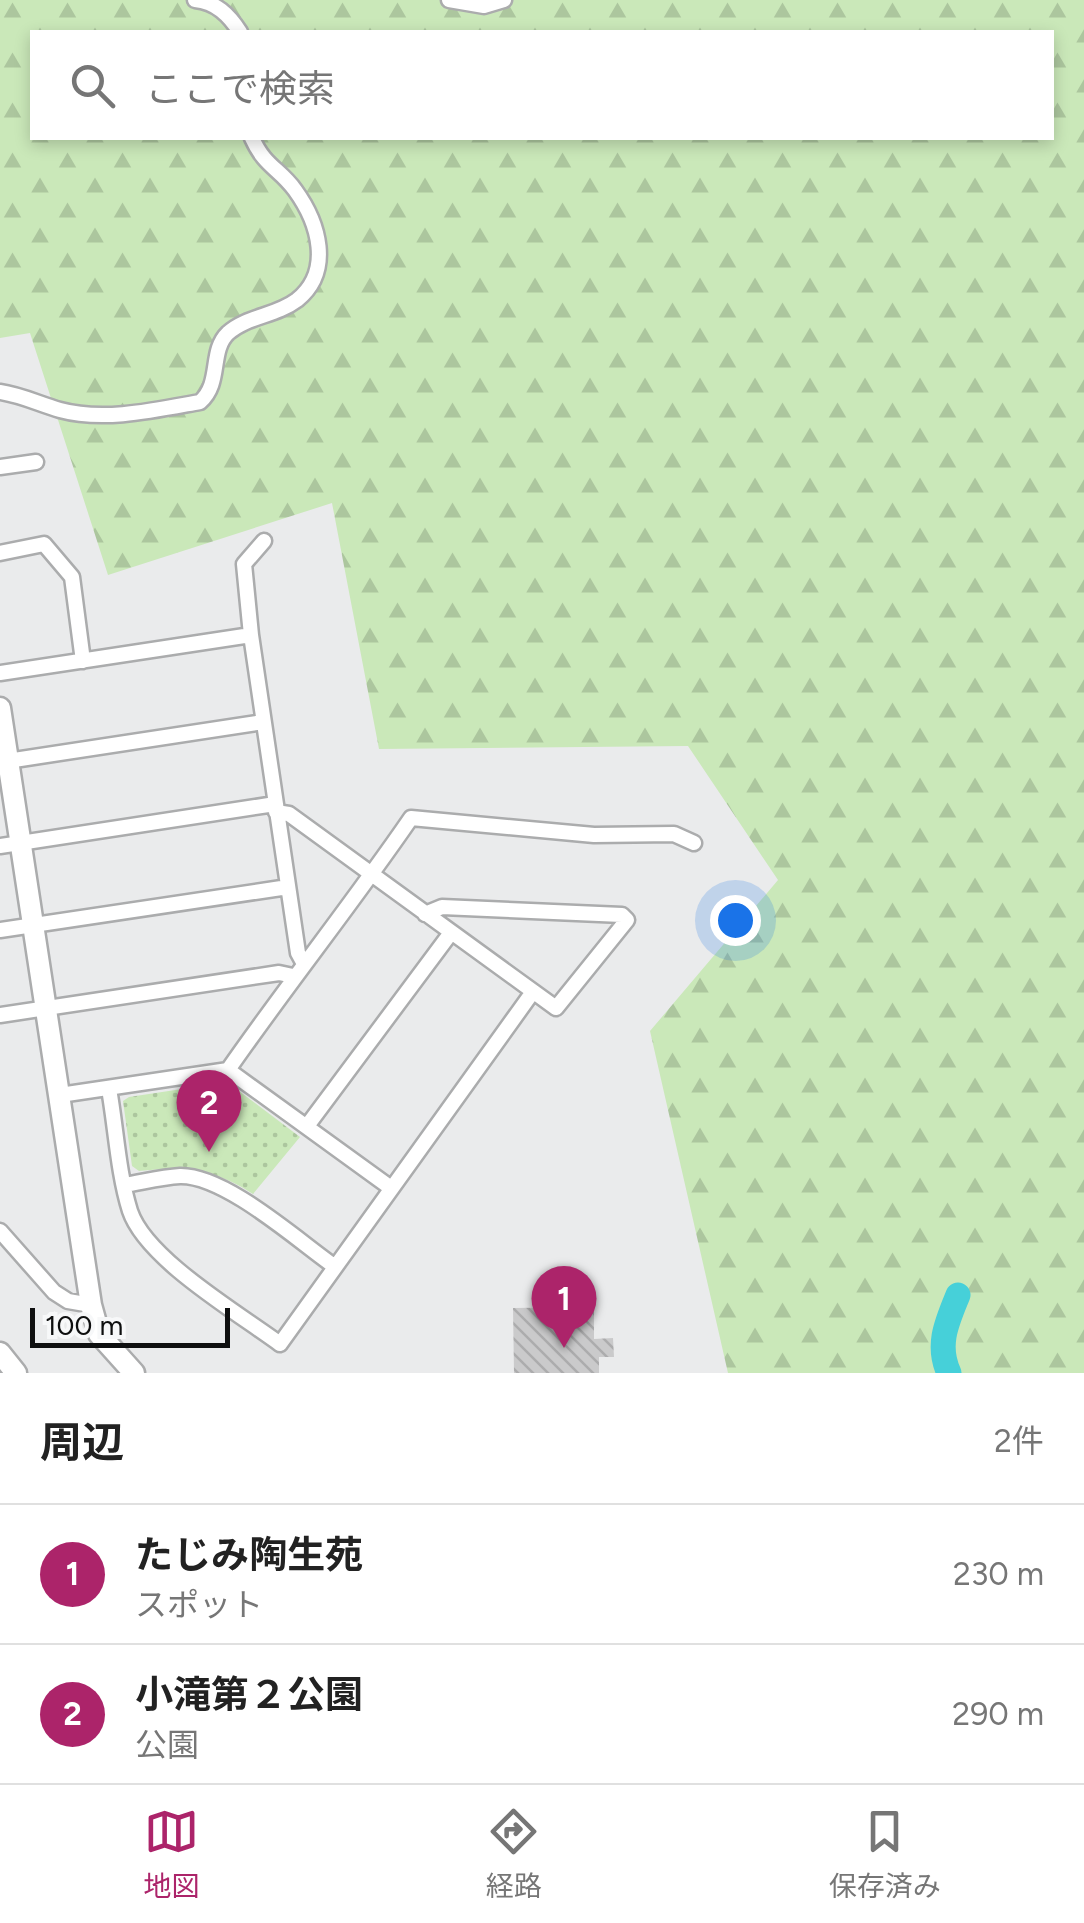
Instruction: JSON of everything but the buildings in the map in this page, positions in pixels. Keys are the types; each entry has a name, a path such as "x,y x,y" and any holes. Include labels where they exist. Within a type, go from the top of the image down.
{"street":[{"path":"195,0 208,1 230,16 239,30"},
{"path":"449,0 484,6 504,0"},
{"path":"0,392 62,410 102,414 155,410 205,398 216,371 218,349 227,334 297,300 316,276 319,264 320,245 295,190 261,158 253,140"},
{"path":"0,467 36,462"},
{"path":"264,541 244,564 250,635 298,953 304,964"},
{"path":"0,553 44,544 72,577 83,661"},
{"path":"0,673 250,635"},
{"path":"0,708 10,845 34,925 91,1305 99,1334 134,1373"},
{"path":"4,761 262,722"},
{"path":"10,845 275,808 289,814 450,934 556,1008 627,920 622,915 442,907 425,914"},
{"path":"228,1070 411,818 545,832 674,834 694,843"},
{"path":"0,930 288,887"},
{"path":"307,1126 450,934"},
{"path":"0,1015 279,973 293,976"},
{"path":"109,1089 130,1211 139,1230 157,1253 280,1344 532,993"},
{"path":"60,1095 228,1070 391,1188"},
{"path":"125,1184 180,1176 200,1179 228,1190 334,1266"},
{"path":"0,1231 54,1292 68,1302 91,1305"},
{"path":"0,1352 16,1373"}],"green space":[{"path":"0,0 1084,0 1084,1373 728,1373 650,1031 778,880 688,746 379,749 332,503 108,575 30,333 0,338"},
{"path":"215,1084 231,1085 300,1137 253,1194 212,1174 170,1169 139,1171 132,1166 123,1101"}],"waterway":[{"path":"949,1373 943,1343 958,1295"}],"place":[{"name":"小滝第２公園","path":"209,1152"},
{"name":"たじみ陶生苑","path":"564,1348"}]}
